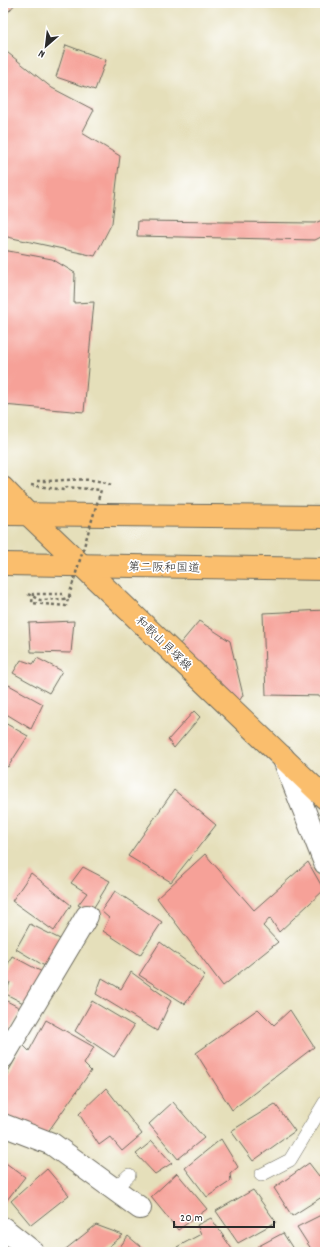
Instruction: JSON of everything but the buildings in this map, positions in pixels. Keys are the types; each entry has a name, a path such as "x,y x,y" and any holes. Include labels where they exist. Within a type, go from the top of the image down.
{"main road":[{"name":"和歌山貝塚線","path":"3,488 28,514 325,798"},
{"path":"3,514 325,517"},
{"name":"第二阪和国道","path":"3,564 325,569"}],"street":[{"path":"283,757 325,863"},
{"path":"3,1057 87,916"},
{"path":"3,1126 52,1144 121,1182 140,1208"},
{"path":"3,1228 33,1252"}],"lane":[{"path":"261,1175 290,1160 325,1102"}],"path":[{"path":"22,590 40,600 64,599 76,594 63,594 33,594 32,603 66,606 101,490 67,486 64,490 31,485"}]}
